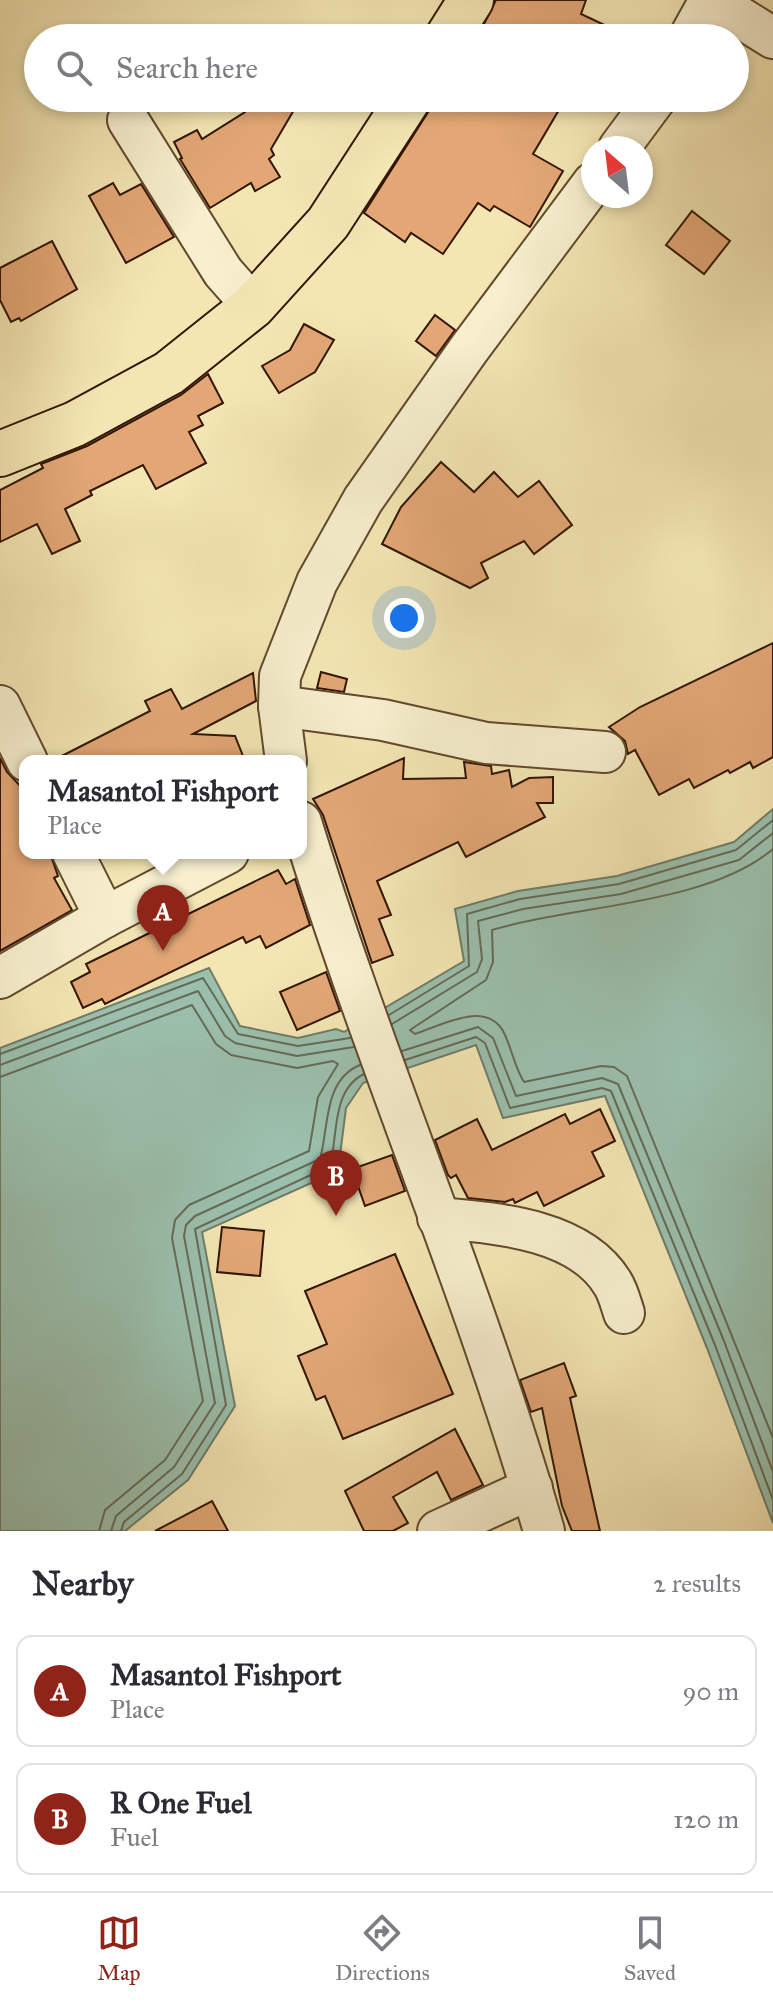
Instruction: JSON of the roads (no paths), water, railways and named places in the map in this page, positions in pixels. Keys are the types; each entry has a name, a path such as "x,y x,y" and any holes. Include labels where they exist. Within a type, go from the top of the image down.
{"main road":[{"path":"456,24 471,0"},
{"path":"0,454 75,424 169,373 253,306 328,223 400,112"}],"street":[{"path":"697,24 711,0 773,38"},
{"path":"628,136 646,112"},
{"path":"128,120 223,272 253,306"},
{"path":"285,755 279,706 280,676 317,582 363,500 581,200"},
{"path":"0,706 24,755"},
{"path":"279,706 383,720 486,743 605,752"},
{"path":"307,842 344,963 438,1218 532,1488 544,1531"},
{"path":"76,859 105,917"},
{"path":"0,978 105,917 216,859"},
{"path":"438,1218 509,1225 554,1237 592,1262 613,1283 624,1313"},
{"path":"438,1531 532,1488"}],"water":[{"path":"773,809 773,1523 707,1348 605,1096 503,1118 476,1045 363,1083 346,1108 338,1171 202,1232 235,1406 188,1480 125,1531 0,1531 0,1048 209,968 240,1026 298,1038 336,1029 344,1032 464,961 455,909 518,891 617,876 734,842"}],"place":[{"name":"Masantol Fishport","path":"163,951"},
{"name":"R One Fuel","path":"336,1216"}]}
